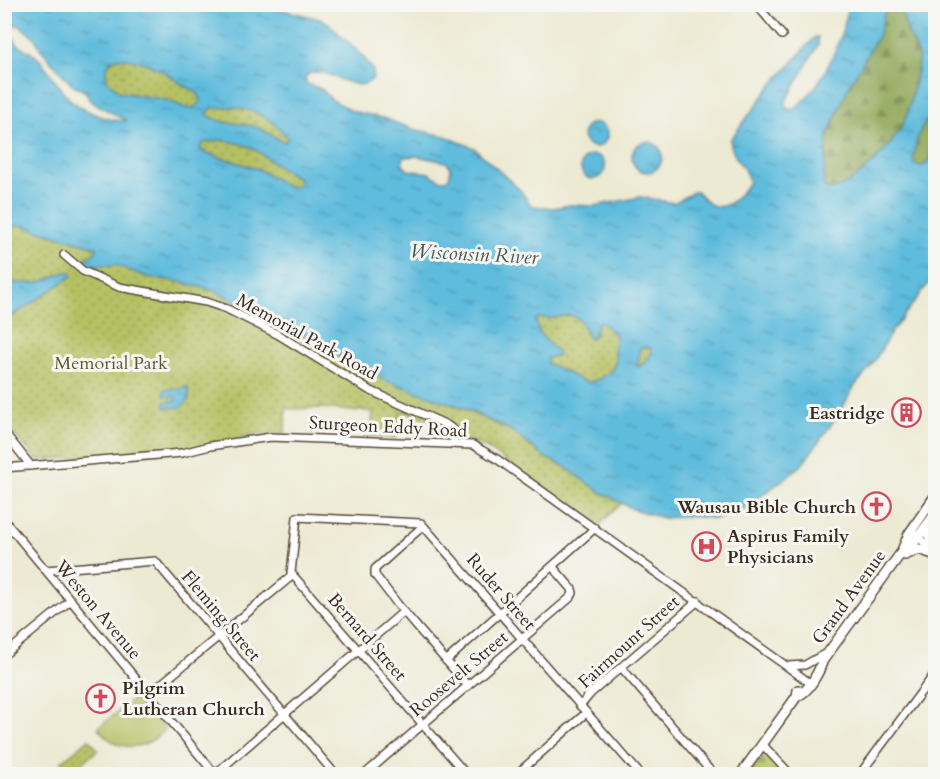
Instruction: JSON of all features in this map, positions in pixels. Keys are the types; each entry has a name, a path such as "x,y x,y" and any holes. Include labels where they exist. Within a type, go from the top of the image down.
{"main road":[{"name":"Grand Avenue","path":"741,774 797,696 797,692 808,681 818,664 899,556 936,495"},
{"name":"Grand Avenue","path":"915,533 933,517"},
{"path":"933,517 929,535 936,555"},
{"path":"899,556 919,549 936,555"}],"street":[{"path":"756,4 782,35"},
{"name":"Memorial Park Road","path":"64,255 83,271 119,287 206,302 237,313 286,339 369,390 447,425 454,430 454,443"},
{"path":"4,432 31,466"},
{"name":"Sturgeon Eddy Road","path":"4,468 185,453 263,437 454,443 475,446 595,528 808,681"},
{"path":"149,694 293,575 291,569 297,516 421,523 423,526 383,561 374,573 403,612 468,686"},
{"name":"Weston Avenue","path":"4,520 215,774"},
{"name":"Ruder Street","path":"423,526 640,774"},
{"path":"446,661 595,528"},
{"path":"915,533 936,555"},
{"name":"Fleming Street","path":"46,570 155,561 335,774"},
{"name":"Roosevelt Street","path":"365,774 573,594 572,589 553,567"},
{"name":"Bernard Street","path":"293,575 466,774"},
{"path":"4,655 70,600"},
{"name":"Fairmount Street","path":"580,705 698,601"},
{"path":"215,774 403,612"},
{"path":"787,666 805,665 833,646"},
{"path":"621,667 713,774"},
{"path":"860,774 936,672"},
{"name":"Fairmount Street","path":"517,774 586,713"},
{"path":"762,744 790,774"}],"green space":[{"path":"887,5 899,7 918,55 916,78 906,117 892,142 871,165 848,183 827,190 823,185 828,134 848,88 879,34"},
{"path":"117,58 143,62 159,69 196,92 202,101 194,108 186,108 166,100 120,92 107,80 105,69 111,61"},
{"path":"232,107 251,110 267,117 288,139 285,142 259,128 225,122 208,115 212,108"},
{"path":"930,118 935,121 933,151 923,166 916,165 913,160 918,137 922,127"},
{"path":"220,140 241,144 255,150 300,180 299,184 292,188 288,187 258,169 206,153 200,148 203,143"},
{"name":"Memorial Park","path":"19,225 96,247 97,251 87,265 116,265 147,277 186,283 215,291 291,327 318,345 510,430 546,458 564,466 599,491 622,503 598,526 490,450 476,443 449,437 449,432 439,424 401,412 396,438 371,436 373,412 323,408 286,409 285,433 256,434 191,449 37,460 5,424 5,321 72,276 66,272 37,283 5,283 4,232"},
{"path":"569,315 578,318 586,333 595,335 599,322 616,336 614,350 616,361 612,370 602,378 587,384 547,363 547,358 558,353 541,335 535,321 538,318"},
{"path":"640,348 651,348 651,354 637,367"},
{"path":"133,699 142,700 166,729 149,742 123,746 114,742 98,728"},
{"path":"89,739 98,750 70,773 61,762"},
{"path":"766,754 769,755 787,774 749,774"}],"water":[{"name":"Wisconsin River","path":"259,4 324,20 360,53 373,70 373,78 366,84 357,85 330,75 312,73 305,77 307,84 321,89 332,100 352,111 386,119 412,129 445,136 474,148 520,190 532,206 553,208 570,205 594,206 641,197 674,203 695,191 712,205 719,207 731,202 749,182 745,171 733,153 730,140 771,86 815,37 818,37 818,45 785,103 787,109 793,109 814,89 830,62 842,33 848,5 887,5 879,34 848,88 828,134 823,185 827,190 848,183 871,165 892,142 904,122 908,109 916,78 918,55 897,5 935,5 935,121 930,118 922,127 913,160 916,165 923,166 931,159 930,153 935,145 935,275 892,331 872,365 854,387 839,414 801,466 745,508 726,516 715,519 693,516 663,518 633,509 599,491 564,466 546,458 510,430 466,409 384,380 318,345 291,327 215,291 186,283 147,277 116,265 87,265 83,262 84,260 97,251 97,247 19,225 5,232 5,5","holes":["17,24 34,37 40,48 70,83 86,92 90,101 127,121 102,117 77,105 64,93 39,59 15,41 10,30","117,58 143,62 166,73 198,94 201,101 194,108 186,108 166,100 120,92 107,80 106,69 111,61","234,107 250,110 271,121 288,139 285,142 259,128 225,122 213,118 208,113 212,108","220,140 241,144 255,150 300,180 299,184 292,188 288,187 258,169 206,153 200,148 203,143","417,156 446,162 451,168 449,178 440,180 429,173 408,170 402,164 404,157","574,316 580,321 590,339 599,322 603,323 616,336 614,350 616,361 612,370 602,378 587,383 547,363 547,358 557,356 558,353 541,335 535,321 538,318","640,348 651,348 650,357 638,367 636,364"]},
{"path":"595,123 604,126 607,135 604,144 595,147 586,144 583,135 586,126"},
{"path":"647,142 658,146 662,157 658,168 647,172 636,168 632,157 636,146"},
{"path":"593,155 602,158 605,167 602,176 593,179 584,176 581,167 584,158"},
{"path":"71,272 72,276 5,321 5,283 37,283"},
{"path":"188,386 189,400 181,407 165,408 165,402 176,401 176,398 164,396 164,390"}],"place":[{"name":"Eastridge","path":"906,413"},
{"name":"Wausau Bible Church","path":"877,507"},
{"name":"Aspirus Family Physicians","path":"706,546"},
{"name":"Pilgrim Lutheran Church","path":"101,698"}]}
